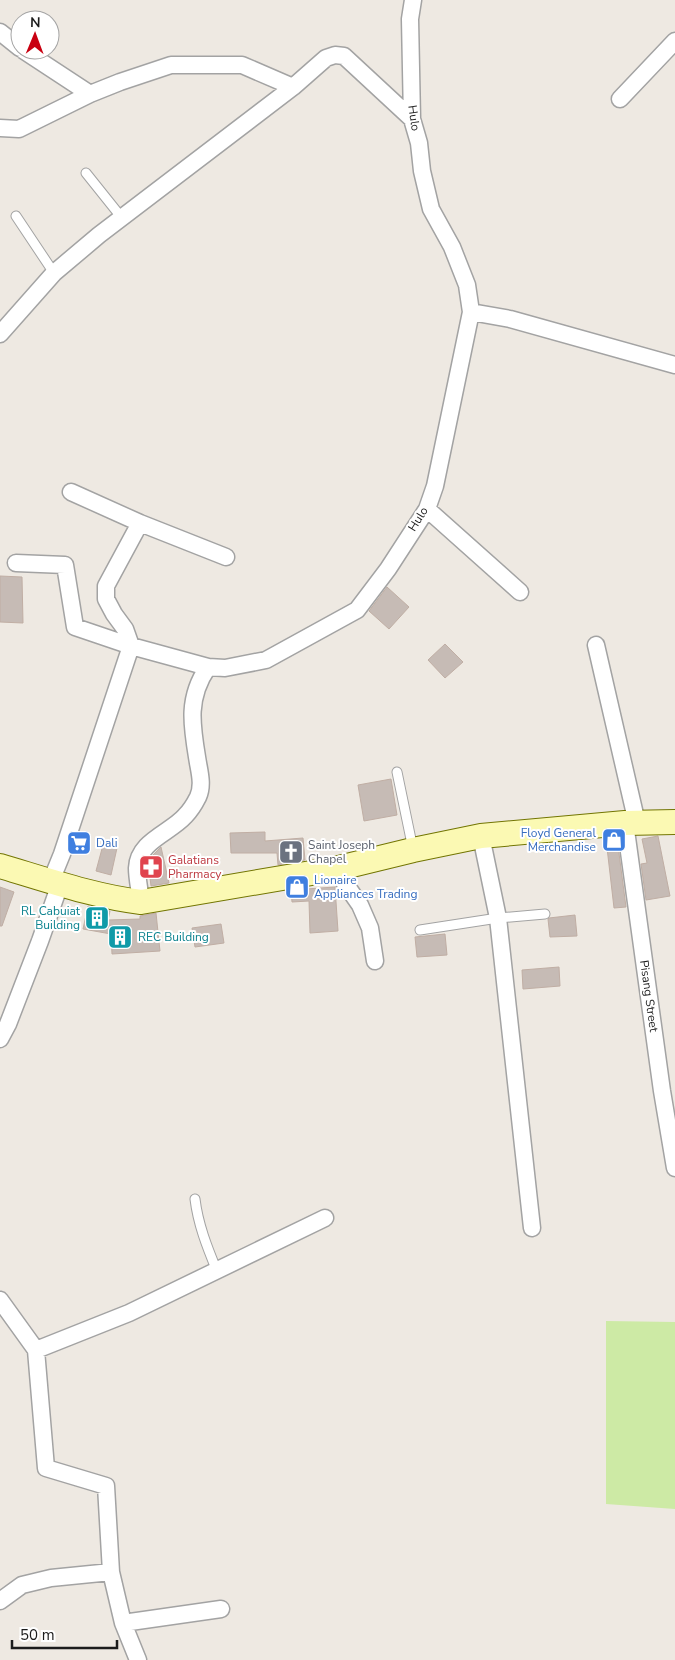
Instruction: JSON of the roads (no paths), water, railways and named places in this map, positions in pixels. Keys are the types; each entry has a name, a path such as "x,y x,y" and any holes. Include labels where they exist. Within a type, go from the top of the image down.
{"main road":[{"path":"0,866 126,900 141,902 335,870 413,850 480,836 631,823 675,822"}],"street":[{"name":"Hulo","path":"16,563 65,565 75,627 131,646 208,667 225,668 266,660 357,610 388,569 427,508 435,486 471,312 467,285 452,248 431,210 422,171 419,143 412,119 410,19 413,0"},
{"path":"0,32 10,40"},
{"path":"620,99 675,42"},
{"path":"0,334 54,273 122,218 293,87 326,58 335,55 344,56 412,119"},
{"path":"38,60 90,94"},
{"path":"0,128 19,129 90,94 120,82 171,66 242,65 293,87"},
{"path":"471,312 510,319 675,365"},
{"path":"71,492 140,523 226,557"},
{"path":"427,508 520,592"},
{"path":"0,1039 19,997 56,882 62,854 131,646 125,629 106,599 106,586 140,523"},
{"name":"Pisang Street","path":"596,645 631,823 662,1091 675,1168"},
{"path":"141,902 137,866 146,846 185,816 198,797 201,785 192,730 192,705 200,679 208,667"},
{"path":"480,836 498,918 532,1228"},
{"path":"335,870 360,905 370,928 376,961"},
{"path":"36,1350 128,1313 325,1218"},
{"path":"0,1300 36,1350 46,1468 106,1486 111,1572 123,1623 138,1660"},
{"path":"0,1601 22,1585 51,1578 111,1572"},
{"path":"123,1623 221,1609"}],"lane":[{"path":"86,173 122,218"},
{"path":"16,216 54,273"},
{"path":"397,772 413,850"},
{"path":"420,930 498,918 545,914"},
{"path":"195,1199 201,1230 217,1271"}],"place":[{"name":"Floyd General Merchandise","path":"614,840"},
{"name":"Dali","path":"79,843"},
{"name":"Saint Joseph Chapel","path":"291,852"},
{"name":"Galatians Pharmacy","path":"151,867"},
{"name":"Lionaire Appliances Trading","path":"297,887"},
{"name":"RL Cabuiat Building","path":"97,918"},
{"name":"REC Building","path":"120,937"}]}
